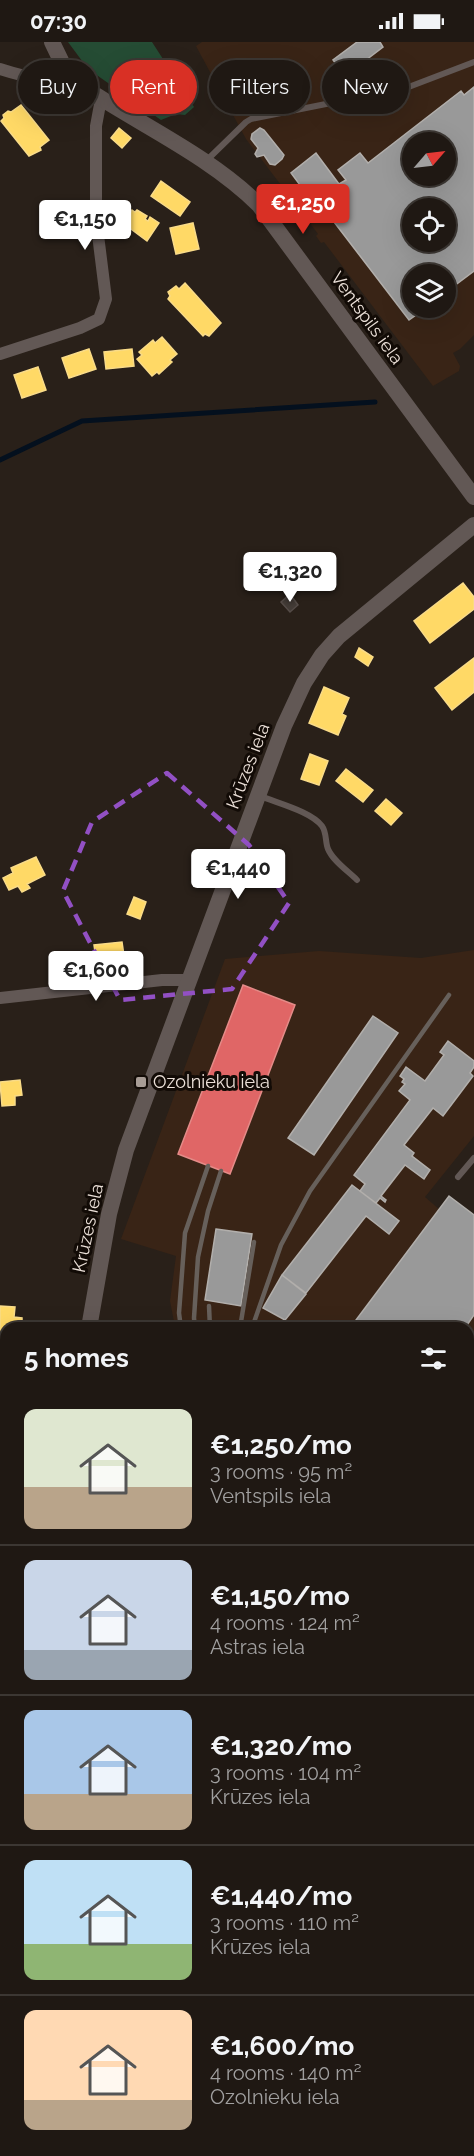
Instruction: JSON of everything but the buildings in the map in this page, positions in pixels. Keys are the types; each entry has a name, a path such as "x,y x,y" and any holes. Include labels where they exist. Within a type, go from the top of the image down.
{"street":[{"name":"Ventspils iela","path":"52,42 61,60"},
{"path":"0,69 18,75"},
{"name":"Ventspils iela","path":"98,97 205,162 242,189 259,205 474,497"},
{"path":"0,354 80,328 99,319 106,300 96,219 96,126 101,99"},
{"name":"Krūzes iela","path":"90,1322 109,1214 126,1150 284,726 304,683 322,655 363,615 474,525"},
{"path":"0,998 162,980 190,980"}],"lane":[{"path":"205,162 251,119 406,88 474,62"},
{"path":"258,795 316,820 323,827 327,848 333,857 357,880"},
{"path":"458,1177 474,1158"}],"highlighted area":[{"path":"167,773 249,845 289,903 232,989 120,1000 63,891 92,822"}],"shaded area":[{"path":"202,42 474,42 474,335 453,353 460,366 459,371 433,386 324,242 321,243 316,236 318,234 246,139 233,114 310,114 310,60 209,60 209,70 196,46"},
{"path":"474,950 474,1136 425,1197 440,1210 474,1215 474,1322 174,1322 170,1301 176,1256 121,1239 225,959 319,951 421,958"}],"green space":[{"path":"68,42 152,42 164,60 110,60 110,84 98,76 98,60 81,60"},
{"path":"152,114 176,114 161,120"}],"waterway":[{"path":"0,460 82,421 375,402"}],"railway":[{"path":"254,1322 281,1245 310,1191 449,995"},
{"path":"180,1322 185,1233 208,1166"},
{"path":"194,1322 198,1257 208,1211 221,1171"},
{"path":"241,1322 254,1242"},
{"path":"209,1306 210,1322"}],"place":[{"name":"Ozolnieku iela","path":"141,1082"}]}
